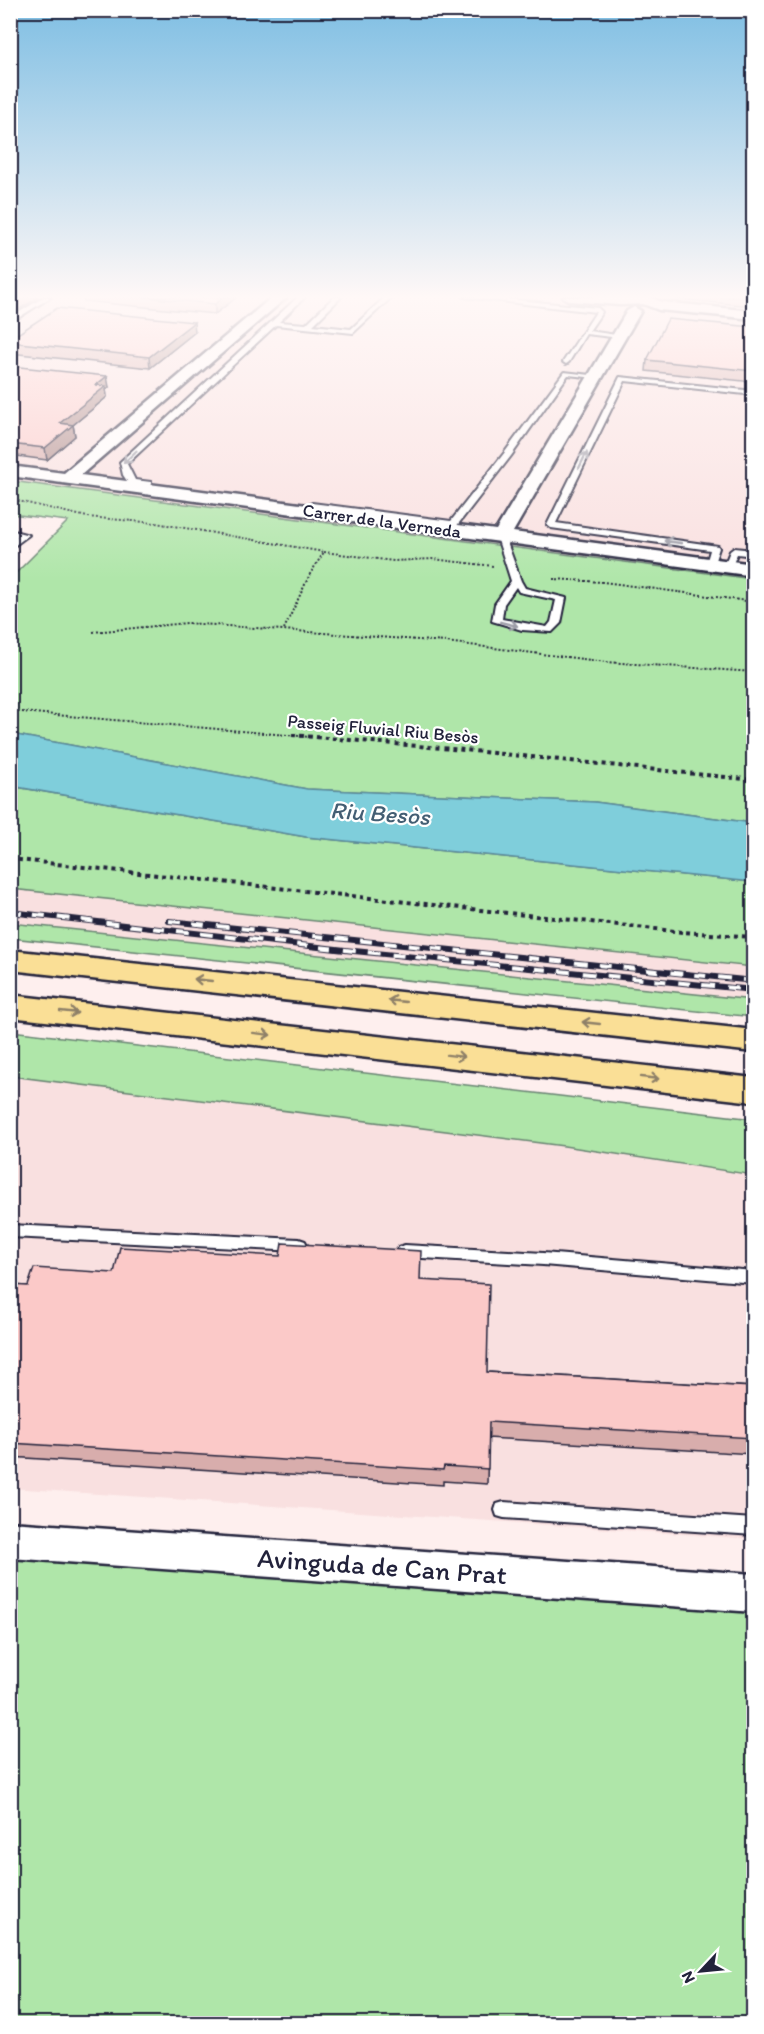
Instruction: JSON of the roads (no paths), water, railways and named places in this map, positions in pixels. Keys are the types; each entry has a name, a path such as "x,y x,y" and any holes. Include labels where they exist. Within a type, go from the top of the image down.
{"highway":[{"path":"10,960 753,1041"},
{"path":"10,1006 753,1090"}],"street":[{"path":"68,479 170,392"},
{"path":"501,537 587,392"},
{"name":"Carrer de la Verneda","path":"10,471 451,527 501,537 753,570"},
{"name":"Avinguda de Can Prat","path":"10,1540 753,1593"}],"lane":[{"path":"199,392 123,464 132,482 451,527 552,392"},
{"path":"617,392 552,525 715,548 719,565 734,551 753,553"},
{"path":"10,533 25,535 10,546"},
{"path":"501,537 516,581 522,590 561,598 556,623 549,630 497,621 496,612 504,596 516,581"},
{"path":"10,1231 99,1233 321,1246"},
{"path":"391,1250 543,1259 753,1277"},
{"path":"504,1510 753,1527"}],"water":[{"name":"Riu Besòs","path":"11,734 307,789 595,802 753,823 753,882 306,837 11,786"}],"railway":[{"path":"10,912 354,951 754,990"},
{"path":"169,921 754,981"}]}
